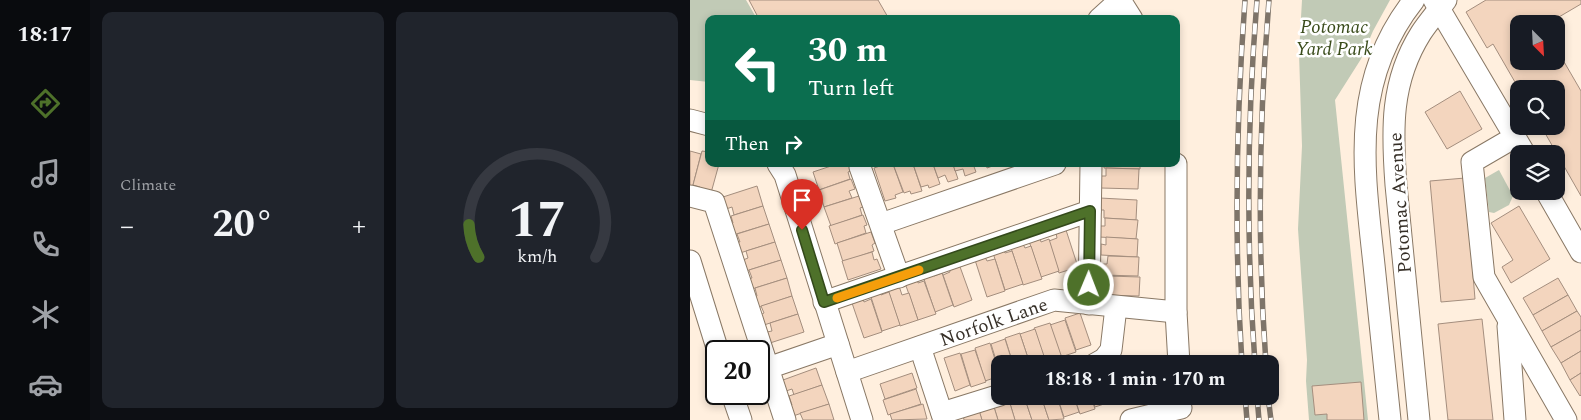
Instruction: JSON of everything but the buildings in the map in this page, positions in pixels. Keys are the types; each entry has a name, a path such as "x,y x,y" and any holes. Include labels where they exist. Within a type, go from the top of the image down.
{"street":[{"path":"1104,15 1120,0 1129,15"},
{"name":"Potomac Avenue","path":"1390,420 1367,198 1364,133 1370,95 1381,57 1397,23 1414,0"},
{"name":"Potomac Avenue","path":"1419,420 1396,185 1393,147 1394,112 1396,96 1405,65 1440,3"},
{"path":"1440,3 1520,145"},
{"path":"690,120 705,123"},
{"path":"1510,149 1472,162 1484,277 1566,420"},
{"path":"860,167 899,277"},
{"path":"881,224 1046,167"},
{"path":"1089,304 1091,167"},
{"path":"1176,167 1176,312 1178,355"},
{"path":"785,168 824,302 862,420"},
{"path":"690,196 714,202 755,340"},
{"path":"1552,200 1579,245"},
{"path":"824,302 1090,211"},
{"path":"690,260 715,340"},
{"name":"Norfolk Lane","path":"847,372 1054,300 1176,312"},
{"path":"1107,355 1111,350 1116,306"},
{"path":"1507,320 1515,420"},
{"path":"770,368 838,344"},
{"path":"920,347 943,417 991,398"},
{"path":"770,384 785,420"},
{"path":"736,405 741,420"},
{"path":"1131,420 1182,408"}],"green space":[{"path":"690,0 746,0 755,15 705,15 705,82 690,80"},
{"name":"Potomac Yard Park","path":"1302,0 1390,0 1373,31 1361,59 1335,100 1368,420 1309,420 1298,229 1302,146 1299,53"},
{"path":"1499,170 1510,190 1511,200 1509,205 1494,213 1489,212 1485,178"}],"railway":[{"path":"1241,355 1237,182 1245,0"},
{"path":"1254,355 1250,273 1249,182 1251,91 1257,0"},
{"path":"1265,355 1261,273 1260,182 1269,0"},
{"path":"1246,405 1247,420"},
{"path":"1258,405 1259,420"},
{"path":"1269,405 1271,420"}],"slow traffic":[{"path":"837,298 919,270"}],"route":[{"path":"802,230 824,302 1090,211 1089,285"}]}
